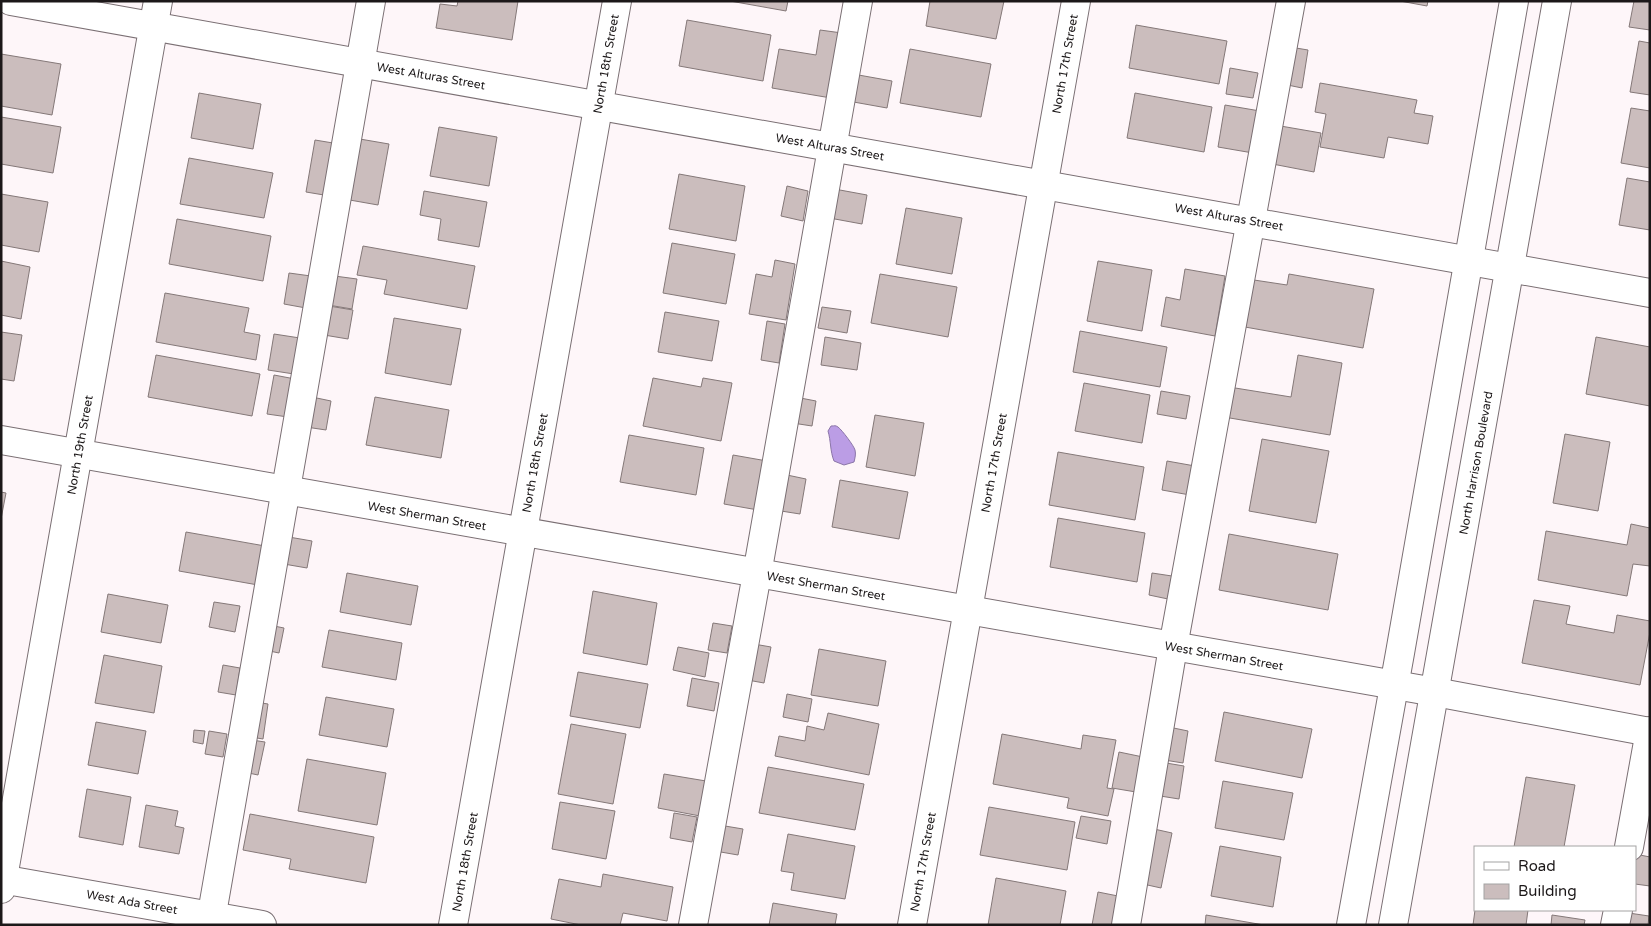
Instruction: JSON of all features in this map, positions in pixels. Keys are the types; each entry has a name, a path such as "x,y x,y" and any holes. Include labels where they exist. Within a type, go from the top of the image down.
{"street":[{"name":"West Alturas Street","path":"10,1 155,14 360,63 1650,293"},
{"path":"210,920 371,1"},
{"name":"North 18th Street","path":"454,925 617,1"},
{"path":"693,925 858,1"},
{"name":"North 17th Street","path":"912,925 1076,1"},
{"path":"1126,925 1173,647 1291,1"},
{"path":"1351,925 1514,1"},
{"name":"North Harrison Boulevard","path":"1393,925 1557,1"},
{"name":"North 19th Street","path":"2,882 155,14"},
{"name":"West Sherman Street","path":"1,440 1650,731"},
{"path":"1629,846 1650,731"},
{"name":"West Ada Street","path":"2,882 210,920 262,925"},
{"path":"1615,925 1618,911"}],"shaded area":[{"path":"831,426 838,427 852,445 855,452 854,462 844,465 834,461 828,431"}],"building":[{"path":"458,1 518,1 512,40 436,28 440,4 457,6"},
{"path":"730,1 788,1 786,11"},
{"path":"930,1 1004,1 996,39 926,26"},
{"path":"1400,1 1428,1 1427,6"},
{"path":"1634,1 1650,1 1650,30 1629,27"},
{"path":"687,20 771,35 763,81 679,66"},
{"path":"1136,25 1227,41 1219,84 1129,68"},
{"path":"820,30 842,33 831,98 772,88 779,49 816,55"},
{"path":"1639,41 1650,43 1650,95 1630,92"},
{"path":"1284,46 1308,50 1302,88 1278,83"},
{"path":"910,49 991,64 981,117 900,103"},
{"path":"1,54 61,64 52,115 1,106"},
{"path":"1230,68 1258,73 1253,98 1226,94"},
{"path":"853,74 892,81 887,108 848,101"},
{"path":"1320,83 1417,100 1414,113 1433,116 1428,144 1388,137 1384,158 1320,147 1326,114 1315,112"},
{"path":"199,93 261,104 253,149 191,138"},
{"path":"1135,93 1212,107 1204,152 1127,138"},
{"path":"1225,105 1260,111 1253,153 1218,147"},
{"path":"1631,108 1650,111 1650,168 1621,163"},
{"path":"1,117 61,127 53,173 1,164"},
{"path":"1269,124 1321,133 1314,172 1262,162"},
{"path":"439,127 497,137 489,186 430,176"},
{"path":"354,138 389,144 378,205 344,199"},
{"path":"315,140 339,144 330,196 306,192"},
{"path":"189,158 273,173 264,218 180,204"},
{"path":"679,174 745,186 736,241 669,229"},
{"path":"1627,178 1650,182 1650,230 1619,225"},
{"path":"787,186 808,191 803,221 781,216"},
{"path":"829,188 867,195 862,224 824,217"},
{"path":"424,191 487,202 479,247 438,240 441,219 420,215"},
{"path":"1,194 48,202 39,252 1,245"},
{"path":"906,208 962,218 952,274 896,264"},
{"path":"177,219 271,236 263,281 169,264"},
{"path":"672,243 735,254 726,304 663,293"},
{"path":"363,246 475,266 467,309 384,294 387,280 357,275"},
{"path":"775,260 795,264 786,320 749,314 756,274 772,277"},
{"path":"1,261 30,267 21,319 1,315"},
{"path":"1098,261 1152,270 1142,331 1087,321"},
{"path":"1185,269 1225,276 1215,336 1161,326 1166,297 1180,300"},
{"path":"289,273 311,276 306,308 284,304"},
{"path":"880,274 957,287 948,337 871,323"},
{"path":"1289,274 1374,289 1363,348 1245,327 1254,280 1287,285"},
{"path":"327,275 357,279 352,309 322,304"},
{"path":"165,293 249,308 244,332 260,335 256,360 156,342"},
{"path":"323,305 353,310 348,339 318,334"},
{"path":"822,307 851,311 847,333 818,328"},
{"path":"665,312 719,321 712,361 658,352"},
{"path":"394,318 461,329 451,385 385,373"},
{"path":"767,321 785,324 779,363 761,360"},
{"path":"1080,331 1167,347 1160,387 1073,372"},
{"path":"1,332 22,335 14,381 1,379"},
{"path":"274,334 300,338 294,374 268,370"},
{"path":"825,337 861,343 857,370 821,365"},
{"path":"1596,337 1650,347 1650,406 1586,394"},
{"path":"156,355 260,374 252,416 148,397"},
{"path":"1298,355 1342,363 1330,435 1224,417 1229,387 1291,397"},
{"path":"274,375 295,379 288,417 267,414"},
{"path":"653,378 701,387 703,378 732,383 721,441 643,426"},
{"path":"1084,383 1150,395 1142,443 1075,431"},
{"path":"1161,391 1190,396 1186,419 1157,414"},
{"path":"790,396 816,401 812,426 786,422"},
{"path":"312,397 331,401 326,430 306,427"},
{"path":"375,397 449,410 441,458 366,445"},
{"path":"875,415 924,423 915,476 866,467"},
{"path":"1565,434 1610,442 1598,511 1553,503"},
{"path":"629,435 704,448 696,495 620,482"},
{"path":"1262,439 1329,451 1316,523 1249,511"},
{"path":"1058,452 1144,467 1135,520 1049,505"},
{"path":"733,455 767,461 758,510 724,504"},
{"path":"1167,461 1195,466 1190,495 1162,490"},
{"path":"787,475 806,479 800,514 781,511"},
{"path":"840,480 908,492 899,539 832,527"},
{"path":"1,492 6,493 1,519"},
{"path":"1058,518 1145,533 1137,582 1050,567"},
{"path":"1631,524 1650,528 1650,566 1633,564 1627,596 1538,580 1546,531 1627,545"},
{"path":"186,532 265,546 258,585 179,571"},
{"path":"1229,534 1338,554 1328,610 1219,590"},
{"path":"283,536 312,541 307,568 278,563"},
{"path":"347,573 418,586 411,625 340,612"},
{"path":"1152,573 1172,576 1168,599 1149,595"},
{"path":"593,591 657,603 647,665 583,653"},
{"path":"108,594 168,605 161,643 101,632"},
{"path":"1534,600 1570,606 1566,624 1614,633 1617,615 1650,621 1650,632 1640,685 1522,663"},
{"path":"214,602 240,606 235,632 209,627"},
{"path":"713,623 732,626 727,653 708,650"},
{"path":"264,624 284,628 279,653 260,649"},
{"path":"329,630 402,643 396,680 322,667"},
{"path":"748,643 771,647 764,683 742,679"},
{"path":"678,647 709,653 705,677 673,670"},
{"path":"819,649 886,661 878,706 811,695"},
{"path":"104,655 162,666 154,713 95,703"},
{"path":"223,665 240,668 236,695 218,692"},
{"path":"578,672 648,684 640,728 570,716"},
{"path":"692,678 719,683 714,711 687,706"},
{"path":"787,694 812,699 808,722 783,717"},
{"path":"326,697 394,709 387,747 319,735"},
{"path":"250,701 268,704 263,739 245,736"},
{"path":"1224,712 1312,729 1302,778 1215,761"},
{"path":"828,713 879,724 869,775 775,756 779,736 805,741 807,726 824,730"},
{"path":"96,722 146,731 138,774 88,765"},
{"path":"571,724 626,734 613,804 558,794"},
{"path":"1164,726 1188,731 1183,763 1158,759"},
{"path":"194,730 205,731 203,744 193,742"},
{"path":"209,731 227,734 223,757 205,754"},
{"path":"1002,734 1081,749 1083,735 1116,740 1107,788 1114,789 1108,816 1067,808 1069,798 993,784"},
{"path":"245,739 265,742 258,775 239,771"},
{"path":"1119,752 1143,757 1136,792 1112,788"},
{"path":"307,759 386,773 377,825 298,811"},
{"path":"1160,762 1184,766 1179,799 1154,795"},
{"path":"768,767 864,784 855,830 759,813"},
{"path":"664,774 706,781 700,816 658,808"},
{"path":"1526,777 1575,785 1564,846 1514,846"},
{"path":"1223,781 1293,793 1284,840 1215,828"},
{"path":"87,789 131,797 123,845 79,837"},
{"path":"560,802 615,811 606,859 552,849"},
{"path":"146,805 178,811 175,826 184,828 179,854 139,847"},
{"path":"989,807 1075,822 1067,870 980,855"},
{"path":"674,813 697,817 692,842 670,838"},
{"path":"250,814 374,837 366,883 289,869 291,859 243,850"},
{"path":"1081,816 1111,821 1107,844 1076,838"},
{"path":"719,825 743,829 738,855 715,851"},
{"path":"1145,827 1172,833 1161,888 1134,882"},
{"path":"788,834 855,846 845,899 791,890 794,873 781,871"},
{"path":"1220,846 1281,857 1273,907 1211,896"},
{"path":"1636,854 1650,857 1650,886 1636,884"},
{"path":"603,874 673,887 667,921 623,913 620,925 581,925 551,919 559,879 601,887"},
{"path":"996,878 1066,891 1060,925 988,925"},
{"path":"1098,892 1118,896 1112,925 1092,925"},
{"path":"773,903 837,914 835,925 769,925"},
{"path":"1475,911 1528,911 1526,925 1473,925"},
{"path":"1622,912 1649,916 1648,925 1620,925"},
{"path":"1206,915 1264,925 1205,925"},
{"path":"1552,915 1585,920 1584,925 1551,925"}]}
